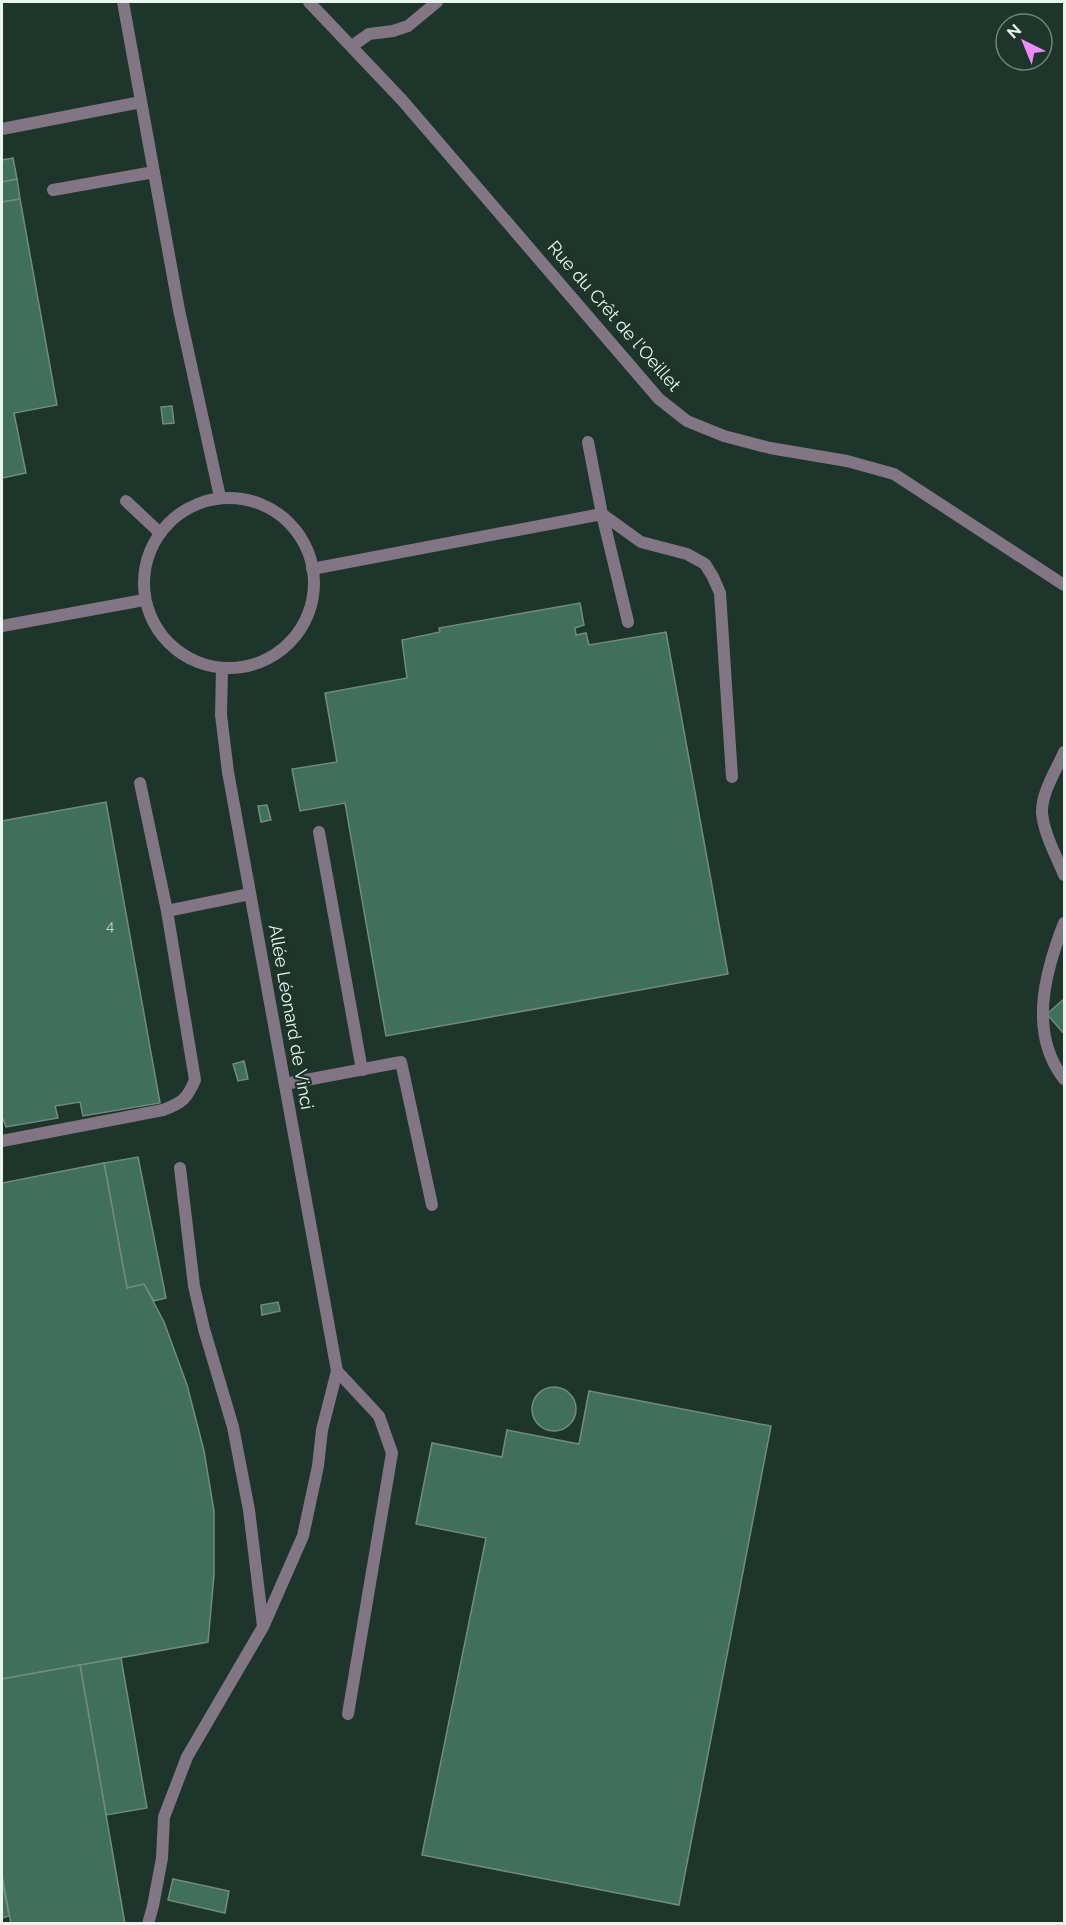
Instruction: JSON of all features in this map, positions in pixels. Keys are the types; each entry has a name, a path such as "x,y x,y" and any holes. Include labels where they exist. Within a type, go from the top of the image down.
{"street":[{"path":"123,2 179,310 220,497"},
{"name":"Rue du Crêt de l'Oeillet","path":"309,2 402,100 659,399 687,421 724,436 770,448 847,461 894,474 1065,585"},
{"path":"352,46 369,34 393,31 408,26 437,2"},
{"path":"2,129 141,102"},
{"path":"53,190 154,172"},
{"path":"588,442 602,514 628,622"},
{"path":"220,497 248,499 274,510 296,529 309,553 315,581 310,610 297,635 276,654 259,662 250,666 222,669 195,662 171,647 154,626 144,600 143,571 152,544 168,521 192,505 220,497"},
{"path":"126,501 160,533"},
{"path":"312,569 602,514 641,542 687,554 705,564 720,593 732,777"},
{"path":"2,626 144,600"},
{"name":"Allée Léonard de Vinci","path":"222,669 223,738 337,1371"},
{"path":"1065,752 1046,794 1042,811 1047,833 1065,874"},
{"path":"2,1141 163,1110 177,1105 189,1095 195,1080 167,911 140,783"},
{"path":"319,832 362,1070"},
{"path":"167,911 250,894"},
{"path":"1065,923 1052,957 1044,998 1043,1022 1045,1041 1053,1062 1065,1079"},
{"path":"285,1084 401,1062 432,1204"},
{"path":"180,1168 194,1286 204,1329 233,1427 249,1510 263,1627"},
{"path":"148,1923 162,1858 164,1817 187,1757 263,1627 303,1536 318,1466 322,1430 337,1371"},
{"path":"337,1371 379,1416 392,1453 348,1714"}],"building":[{"path":"13,158 17,179 2,182 2,160"},
{"path":"17,179 20,199 2,202 2,182"},
{"path":"20,199 57,405 14,413 26,473 2,478 2,202"},
{"path":"172,406 174,423 163,424 161,407"},
{"path":"580,603 584,625 575,628 576,635 586,633 589,645 666,632 728,974 386,1036 345,803 300,811 292,769 337,762 325,693 407,678 402,640 440,632 439,628"},
{"path":"106,802 160,1103 83,1116 80,1102 55,1106 58,1118 6,1127 2,1116 2,821"},
{"path":"267,805 271,820 261,822 258,806"},
{"path":"1064,999 1064,1034 1047,1014"},
{"path":"244,1061 248,1079 238,1081 233,1064"},
{"path":"138,1157 166,1298 154,1301 144,1284 127,1288 104,1163"},
{"path":"104,1163 127,1288 144,1284 164,1322 187,1385 204,1451 214,1511 214,1575 208,1642 2,1679 2,1183"},
{"path":"278,1302 280,1311 262,1315 261,1305"},
{"path":"554,1387 569,1394 576,1409 569,1424 554,1431 539,1424 532,1409 539,1394"},
{"path":"589,1391 771,1426 679,1905 422,1855 486,1538 416,1524 432,1443 502,1457 507,1430 579,1444"},
{"path":"121,1658 147,1808 106,1815 80,1665"},
{"path":"80,1665 125,1924 11,1924 2,1874 2,1679"},
{"path":"173,1879 229,1891 225,1913 168,1900"},
{"path":"2,1880 9,1916 2,1918"}]}
